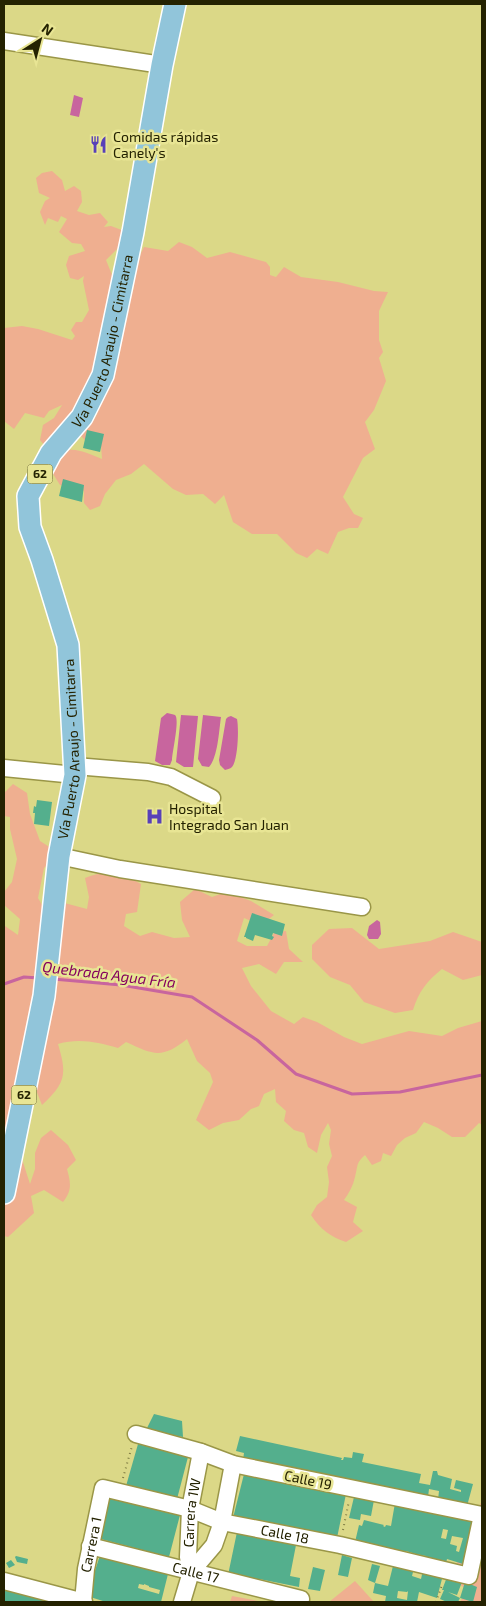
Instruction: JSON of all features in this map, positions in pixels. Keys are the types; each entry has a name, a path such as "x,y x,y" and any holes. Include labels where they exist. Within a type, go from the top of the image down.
{"main road":[{"name":"Vía Puerto Araujo - Cimitarra","path":"4,1193 44,996 59,856 75,770 68,645 30,527 28,496 51,453 82,417 103,375 133,232 162,65 175,4"}],"street":[{"path":"4,41 162,65"},
{"path":"4,768 148,772 171,777 212,798"},
{"path":"59,856 120,870 362,907"},
{"name":"Calle 19","path":"136,1434 201,1452 233,1464 482,1515"},
{"name":"Carrera 1W","path":"191,1572 188,1557 190,1509 201,1452"},
{"name":"Carrera 1W","path":"182,1602 191,1572 214,1545 222,1522 233,1464"},
{"name":"Calle 18","path":"111,1490 190,1509 222,1522 340,1545 469,1576 482,1515"},
{"name":"Carrera 1","path":"83,1602 90,1546 111,1490"},
{"name":"Calle 17","path":"90,1546 301,1599"},
{"path":"4,1581 83,1602"}],"path":[{"path":"111,1490 136,1434"},
{"path":"340,1545 351,1489"},
{"path":"436,1602 446,1570"}],"shaded area":[{"path":"74,95 83,98 79,117 70,115"},
{"path":"52,171 62,180 65,191 74,186 81,191 82,202 77,211 89,215 100,213 108,222 104,227 111,226 127,232 121,245 106,260 114,280 101,368 111,365 118,360 120,350 111,341 110,333 120,325 116,315 123,302 133,291 136,263 144,247 168,251 179,242 192,247 207,258 230,252 266,262 270,267 270,275 276,277 284,267 301,277 388,292 379,311 379,340 383,352 379,358 386,381 374,410 365,422 375,449 363,458 343,497 354,514 363,518 358,528 349,528 338,532 328,554 317,549 307,558 296,553 277,534 252,534 233,522 224,495 215,504 203,494 186,495 173,489 144,464 131,474 116,480 105,494 100,506 90,510 84,503 84,491 60,485 50,469 55,458 65,451 77,450 102,459 101,445 85,440 75,430 93,421 97,414 81,412 68,434 49,451 40,440 43,425 54,418 62,405 49,411 44,418 25,413 14,429 4,421 4,328 22,326 72,340 75,336 71,330 76,322 82,322 89,310 83,281 84,276 78,280 70,278 66,265 69,256 85,251 81,244 72,243 59,232 67,219 61,216 58,222 48,218 45,225 40,212 45,201 50,198 39,193 36,178 42,173"},
{"path":"167,713 175,715 176,729 172,760 170,765 162,765 155,761 161,718"},
{"path":"181,715 198,716 193,767 184,767 176,762"},
{"path":"203,715 221,717 216,750 209,767 202,766 198,759"},
{"path":"231,716 237,719 238,723 237,751 232,767 225,770 220,765 219,760 226,719"},
{"path":"13,784 27,793 30,814 40,841 59,853 44,868 38,898 45,910 57,901 87,909 89,897 85,878 107,873 120,875 141,884 137,912 126,914 124,926 140,936 152,932 174,938 190,937 182,920 180,902 195,889 212,897 226,892 251,901 274,915 261,925 244,918 237,941 247,946 267,946 274,933 286,931 289,949 303,962 284,962 276,974 259,964 242,968 251,986 271,1011 294,1024 303,1017 362,1044 409,1031 442,1036 458,1028 482,1021 482,1125 479,1123 465,1137 452,1137 424,1122 416,1133 405,1138 397,1145 391,1156 383,1153 381,1161 372,1165 365,1155 359,1162 353,1183 344,1200 357,1207 353,1222 363,1231 346,1242 326,1232 311,1215 317,1205 327,1197 329,1182 327,1167 332,1156 329,1144 331,1130 328,1123 321,1135 317,1153 308,1147 304,1133 294,1130 284,1121 286,1111 276,1102 275,1089 264,1094 259,1106 251,1109 239,1120 223,1123 209,1130 196,1120 213,1082 210,1073 197,1061 187,1039 171,1050 158,1053 144,1050 126,1042 118,1048 88,1042 66,1042 58,1044 63,1063 60,1084 42,1105 22,1055 14,1102 8,1124 7,1139 11,1157 22,1159 30,1184 35,1169 35,1153 41,1138 51,1130 68,1145 76,1160 67,1169 70,1183 69,1190 63,1202 44,1190 31,1196 34,1213 8,1237 4,1236 4,927 18,935 20,919 4,905 4,892 12,882 17,859 10,829 10,817 4,816 4,793"},
{"path":"377,920 380,922 381,934 378,939 369,939 367,935 369,926"},
{"path":"352,928 379,949 430,941 453,932 482,942 482,975 463,980 442,969 424,987 413,1010 395,1013 364,1002 350,985 330,977 312,959 312,945 329,929"},
{"path":"482,1501 482,1602 460,1602 467,1590 458,1583 452,1569 473,1542 472,1518"},
{"path":"355,1581 374,1602 329,1602"},
{"path":"232,1596 264,1602 230,1602"}],"building":[{"path":"87,430 104,434 100,452 83,448"},
{"path":"63,479 84,485 82,502 59,496"},
{"path":"37,800 52,802 49,826 34,824 35,813 33,813"},
{"path":"252,913 285,924 282,936 273,933 272,936 274,937 272,940 255,935 253,941 244,937"},
{"path":"154,1414 182,1421 183,1437 146,1430"},
{"path":"240,1436 342,1458 341,1460 344,1457 352,1458 353,1452 364,1454 362,1462 421,1474 419,1483 430,1485 433,1471 437,1471 438,1475 452,1479 450,1489 461,1492 461,1490 454,1488 456,1480 473,1484 467,1506 438,1500 439,1491 429,1489 428,1497 243,1460 244,1453 236,1451"},
{"path":"138,1444 188,1457 177,1499 126,1486"},
{"path":"244,1474 346,1494 337,1538 233,1518"},
{"path":"108,1495 180,1515 169,1557 97,1538"},
{"path":"354,1497 374,1500 371,1516 361,1514 360,1520 349,1518"},
{"path":"395,1503 476,1522 466,1565 447,1559 446,1563 426,1559 426,1556 406,1551 406,1554 355,1542 359,1525 362,1526 364,1520 384,1525 385,1527 386,1525 391,1526","holes":["443,1529 448,1530 446,1539 441,1538","452,1536 463,1538 459,1552 456,1551 457,1546 450,1544"]},
{"path":"237,1532 296,1545 290,1576 300,1578 299,1587 228,1575"},
{"path":"100,1555 168,1574 161,1602 106,1602 87,1596","holes":["139,1584 160,1590 159,1594 138,1588"]},
{"path":"342,1555 352,1558 348,1577 338,1575"},
{"path":"16,1556 28,1559 27,1564 17,1562"},
{"path":"11,1560 15,1565 9,1568 6,1563"},
{"path":"372,1564 380,1566 375,1583 368,1580"},
{"path":"393,1566 407,1569 413,1572 412,1576 421,1579 423,1570 443,1575 437,1598 419,1592 417,1602 385,1602 386,1596 373,1593 375,1583 388,1586","holes":["398,1591 407,1592 407,1600 397,1598"]},
{"path":"313,1567 325,1570 320,1591 308,1589"},
{"path":"447,1577 462,1582 457,1595 448,1592 460,1598 458,1602 447,1602 440,1599"},
{"path":"465,1582 477,1587 473,1602 460,1598"},
{"path":"4,1587 52,1602 4,1602"}],"waterway":[{"name":"Quebrada Agua Fría","path":"4,984 24,977 39,978"},
{"name":"Quebrada Agua Fría","path":"53,979 121,985 192,997 257,1040 296,1074 352,1094 400,1092 482,1075"}],"place":[{"name":"Comidas rápidas Canely's","path":"99,145"},
{"name":"Hospital Integrado San Juan","path":"155,817"}]}
